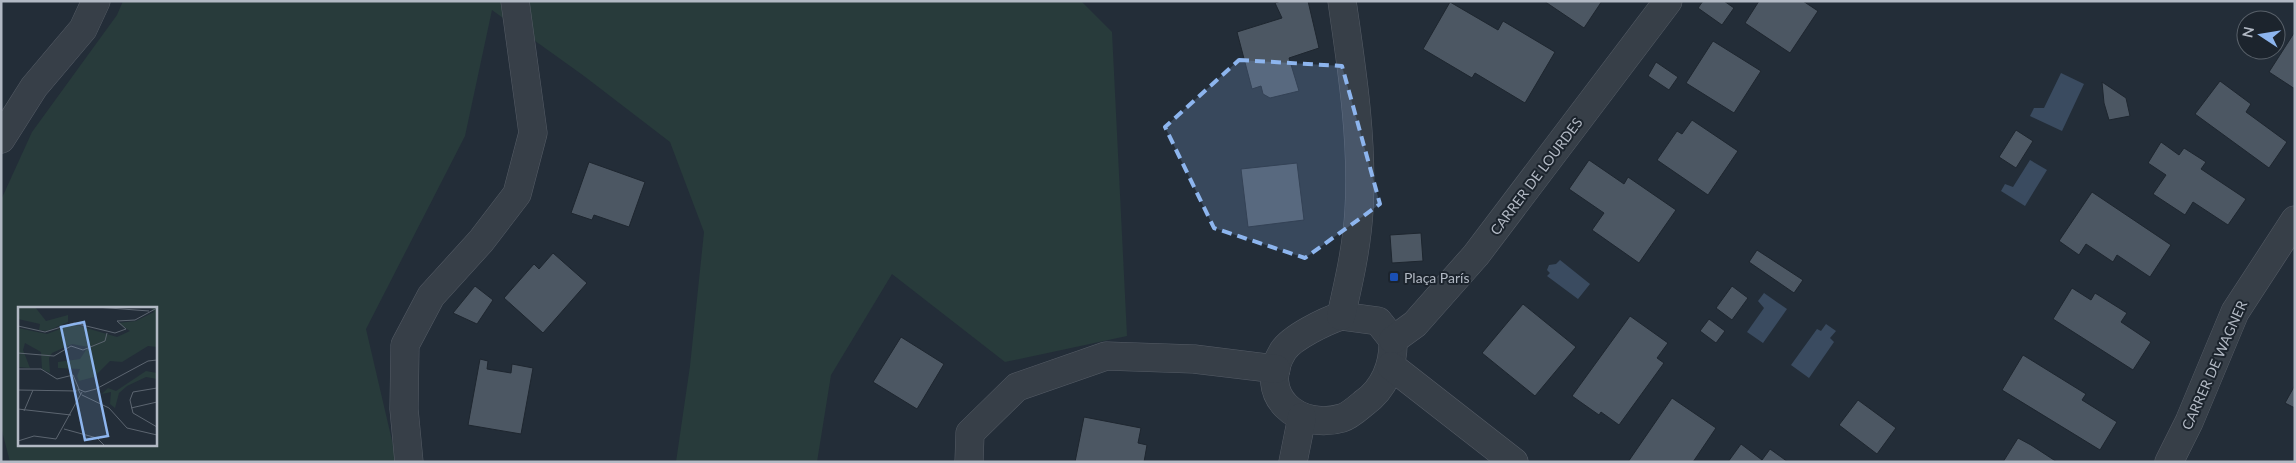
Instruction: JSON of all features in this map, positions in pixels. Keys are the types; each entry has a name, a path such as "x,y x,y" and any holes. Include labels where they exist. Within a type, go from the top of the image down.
{"street":[{"path":"1,139 34,87 83,29 96,1"},
{"path":"409,462 404,409 405,345 431,296 481,241 517,194 533,133 515,1"},
{"path":"1341,316 1353,264 1359,210 1358,124 1342,1"},
{"name":"CARRER DE LOURDES","path":"1392,353 1476,255 1668,1"},
{"name":"CARRER DE WAGNER","path":"2169,462 2189,422 2235,312 2295,220"},
{"path":"1392,353 1375,396 1342,418 1321,420 1302,417 1290,411 1281,403 1276,387 1276,369 1283,350 1312,328 1341,316 1378,321 1392,353 1514,462"},
{"path":"969,462 970,433 1017,387 1106,356 1194,359 1276,369"},
{"path":"1293,462 1302,417"}],"highlighted area":[{"path":"1239,60 1342,66 1380,204 1305,258 1214,228 1165,127"}],"shaded area":[{"path":"123,1 1081,1 1112,32 1127,336 1005,362 892,274 831,375 817,462 676,462 690,366 704,232 670,142 584,76 492,10 465,136 366,329 397,462 10,462 1,427 1,200 32,132 117,15"}],"water":[{"path":"2061,73 2084,84 2062,131 2030,116 2034,108 2044,108"},
{"path":"2030,160 2047,170 2025,206 2001,191 2005,184 2013,187"},
{"path":"1560,260 1590,284 1578,299 1547,276 1550,273 1547,270 1549,265 1556,264"},
{"path":"1764,293 1787,309 1763,343 1747,332 1764,308 1758,301"},
{"path":"1826,324 1836,331 1830,338 1834,342 1809,378 1791,365 1817,329 1821,331"}],"building":[{"path":"1281,1 1308,1 1319,48 1289,58 1299,91 1270,98 1263,94 1261,86 1252,89 1237,32 1282,18 1275,3"},
{"path":"1544,1 1602,1 1584,28"},
{"path":"1703,1 1724,1 1734,8 1722,25 1698,8"},
{"path":"1759,1 1803,1 1818,11 1790,53 1745,23"},
{"path":"1450,2 1498,30 1503,21 1555,52 1525,103 1475,73 1472,78 1423,49"},
{"path":"2294,33 2295,89 2269,72 2277,60 2286,60 2286,45"},
{"path":"1713,41 1761,71 1734,113 1686,83"},
{"path":"1656,62 1678,77 1669,90 1648,76"},
{"path":"2220,81 2251,104 2246,112 2287,142 2269,168 2195,114"},
{"path":"2102,82 2126,98 2130,116 2109,120 2104,103"},
{"path":"1692,120 1738,151 1708,195 1657,160 1677,131 1682,134"},
{"path":"2016,130 2033,141 2016,168 1999,157"},
{"path":"2161,142 2179,155 2184,148 2206,162 2201,169 2246,199 2228,225 2193,202 2185,215 2153,194 2166,175 2148,163"},
{"path":"1589,160 1624,184 1628,177 1676,210 1639,263 1592,230 1604,213 1569,189"},
{"path":"589,162 645,182 629,227 594,215 592,220 571,213"},
{"path":"1297,163 1304,220 1248,227 1241,169"},
{"path":"2092,192 2171,245 2150,277 2117,255 2113,262 2086,244 2079,255 2059,241"},
{"path":"1421,233 1423,261 1392,263 1390,235"},
{"path":"1757,250 1803,280 1794,293 1749,262"},
{"path":"553,253 587,283 543,333 504,298 534,264 539,269"},
{"path":"475,286 493,300 477,324 453,313"},
{"path":"1732,286 1748,298 1732,320 1716,308"},
{"path":"2072,288 2091,300 2095,293 2127,313 2121,322 2151,342 2133,370 2053,319"},
{"path":"1523,304 1576,347 1535,396 1482,353"},
{"path":"1630,316 1668,343 1657,358 1664,363 1619,425 1601,412 1599,415 1572,396"},
{"path":"1709,319 1725,331 1716,343 1700,331"},
{"path":"901,337 944,364 917,409 873,382"},
{"path":"2023,355 2086,394 2082,400 2117,422 2100,450 2002,390"},
{"path":"480,359 488,361 487,369 511,373 512,364 533,368 521,434 468,425"},
{"path":"2295,385 2295,408 2285,403"},
{"path":"1672,398 1716,428 1693,462 1628,462"},
{"path":"1858,400 1896,428 1877,454 1839,425"},
{"path":"1084,417 1141,428 1138,443 1147,445 1144,462 1075,462"},
{"path":"2018,438 2031,445 2057,462 2003,462"},
{"path":"1741,444 1762,460 1770,449 1788,462 1728,462"}],"place":[{"name":"Plaça París","path":"1394,277"}]}
